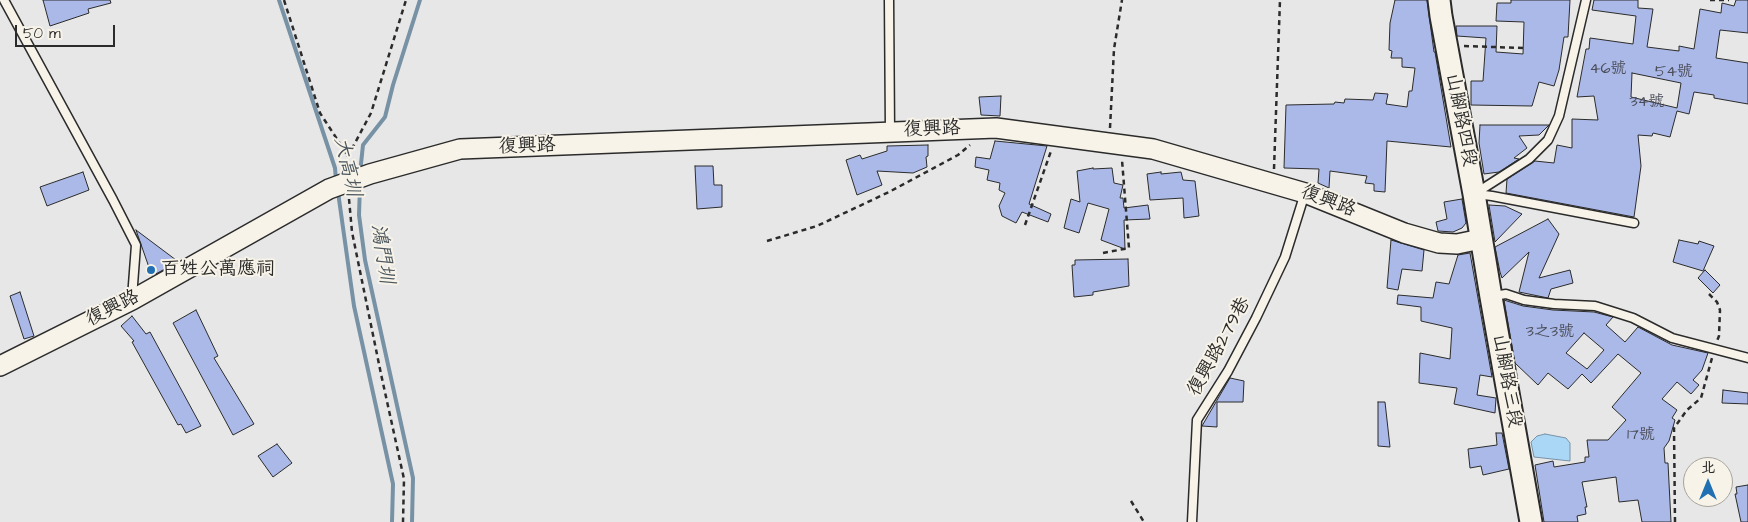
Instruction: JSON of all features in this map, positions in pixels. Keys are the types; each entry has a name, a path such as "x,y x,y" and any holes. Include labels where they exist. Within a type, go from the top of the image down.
{"main road":[{"name":"山腳路四段","path":"1439,0 1481,239"},
{"name":"山腳路三段","path":"1481,239 1531,522"}],"street":[{"name":"復興路","path":"0,366 132,300 330,189 356,179 460,149 996,128 1154,150 1305,193 1404,233 1438,243 1457,244 1481,239"}],"lane":[{"path":"4,0 109,191 136,245 132,300"},
{"path":"889,0 890,131"},
{"path":"1474,194 1529,159 1548,140 1559,116 1586,0"},
{"name":"復興路279巷","path":"1192,522 1197,420 1228,371 1256,318 1285,256 1305,193"},
{"path":"1474,194 1634,223"},
{"path":"1490,297 1506,294 1524,300 1596,306 1633,318 1672,338 1748,358"}],"path":[{"path":"284,0 320,113 348,156 356,179 352,232 404,479 402,522"},
{"path":"348,156 371,114 406,0"},
{"path":"1103,253 1130,248 1120,145 1110,129 1114,50 1122,0"},
{"path":"1274,183 1280,0"},
{"path":"1710,0 1729,0"},
{"path":"1446,45 1523,48"},
{"path":"767,241 817,226 889,192 958,155 970,145 978,129"},
{"path":"1024,224 1057,136"},
{"path":"1675,522 1674,428 1687,410 1702,398 1718,336 1720,310 1717,302 1709,294"},
{"path":"1131,501 1144,522"}],"water":[{"path":"1545,434 1566,438 1570,443 1570,461 1534,457 1531,442 1537,436"}],"building":[{"path":"43,0 110,0 111,3 88,9 89,13 50,26"},
{"path":"1395,0 1427,0 1451,147 1387,141 1385,192 1374,191 1374,184 1365,183 1367,176 1330,171 1329,188 1318,183 1319,169 1284,168 1286,105 1344,103 1345,99 1373,100 1375,93 1388,94 1386,104 1407,107 1409,91 1412,91 1415,68 1402,67 1402,58 1391,58 1392,51 1389,50 1390,23"},
{"path":"1511,0 1570,0 1568,37 1564,37 1559,70 1554,86 1539,82 1532,106 1471,105 1471,81 1483,81 1486,38 1457,36 1456,26 1497,26 1496,52 1523,54 1524,22 1496,21 1497,3 1511,3"},
{"path":"1594,0 1638,0 1638,8 1653,9 1647,47 1679,51 1679,46 1694,49 1700,9 1721,13 1722,3 1734,6 1736,0 1748,0 1748,33 1720,30 1716,58 1748,63 1748,104 1714,98 1714,95 1694,92 1689,114 1677,111 1670,137 1653,133 1652,136 1638,135 1641,166 1634,217 1506,193 1507,179 1535,161 1554,163 1557,145 1572,148 1572,119 1598,120 1594,96 1577,97 1586,49 1589,49 1590,38 1633,44 1636,16 1592,10","holes":["1632,73 1681,83 1677,108 1631,97"]},
{"path":"1001,96 1000,116 981,115 979,97"},
{"path":"1480,125 1549,125 1539,135 1519,136 1527,148 1514,158 1519,159 1499,172 1484,174 1479,143"},
{"path":"995,141 1047,146 1029,204 1051,214 1048,222 1022,212 1016,223 1002,216 999,206 1005,193 999,190 1000,183 987,180 989,170 975,167 976,157 990,159"},
{"path":"928,145 927,167 913,173 877,171 882,185 857,195 846,160 860,155 862,159 887,151 887,146"},
{"path":"695,166 713,166 714,185 722,185 722,207 697,209"},
{"path":"1093,168 1112,168 1114,183 1123,185 1120,198 1123,198 1124,208 1148,205 1150,219 1124,220 1125,249 1101,240 1109,209 1088,203 1079,233 1064,228 1071,199 1080,202 1077,171"},
{"path":"83,172 89,190 47,206 40,187"},
{"path":"1161,172 1161,174 1181,172 1183,180 1195,181 1199,216 1184,218 1183,198 1150,200 1147,174"},
{"path":"1462,199 1466,223 1462,228 1453,232 1438,231 1436,222 1447,219 1444,202"},
{"path":"1489,205 1505,206 1522,214 1495,242"},
{"path":"1548,219 1559,234 1539,278 1570,270 1573,283 1551,289 1548,298 1519,292 1529,252 1502,278 1495,247"},
{"path":"136,230 176,260 174,264 152,276"},
{"path":"1391,240 1424,250 1422,271 1402,269 1398,290 1387,288"},
{"path":"1679,240 1698,244 1699,241 1714,246 1703,271 1673,262"},
{"path":"1470,253 1492,377 1480,375 1477,395 1496,398 1495,413 1454,404 1457,388 1419,383 1420,353 1450,359 1452,328 1421,321 1421,307 1397,304 1398,295 1433,298 1436,282 1449,284 1458,255"},
{"path":"1128,259 1129,286 1093,292 1093,295 1074,297 1072,265 1075,265 1075,260"},
{"path":"1705,270 1720,285 1713,293 1698,278"},
{"path":"20,292 34,336 24,339 10,296"},
{"path":"1504,300 1523,306 1553,310 1594,312 1613,317 1606,325 1625,342 1638,327 1672,345 1708,353 1702,370 1693,380 1699,385 1691,394 1677,382 1662,399 1677,410 1672,418 1675,420 1669,441 1664,448 1665,463 1668,463 1671,522 1642,522 1638,500 1619,502 1616,477 1582,482 1587,507 1585,507 1586,514 1577,516 1578,522 1544,522 1535,465 1553,461 1554,467 1585,462 1585,457 1589,457 1587,440 1608,440 1626,420 1612,407 1641,373 1618,354 1591,383 1582,374 1568,389 1548,373 1538,385 1515,363","holes":["1584,333 1604,350 1587,369 1566,353"]},
{"path":"196,310 218,356 214,358 254,424 233,435 173,323"},
{"path":"132,316 146,334 150,332 201,426 186,433 181,424 178,425 132,342 134,341 121,326"},
{"path":"1230,378 1244,381 1243,402 1217,402 1217,427 1202,426"},
{"path":"1723,390 1748,393 1748,404 1722,403"},
{"path":"1378,402 1385,402 1390,447 1378,446"},
{"path":"1496,433 1502,433 1509,469 1483,475 1481,466 1470,468 1468,449 1497,445"},
{"path":"277,444 292,463 273,477 258,456"},
{"path":"1748,485 1748,522 1741,522 1735,494 1737,494 1736,487"}],"waterway":[{"name":"大高圳","path":"279,0 335,168 336,180"},
{"name":"鴻門圳","path":"360,173 363,145 385,117 393,85 420,0"},
{"name":"鴻門圳","path":"360,185 359,215 365,260 413,478 412,522"},
{"name":"大高圳","path":"338,192 354,306 393,484 392,522"}],"place":[{"name":"百姓公萬應祠","path":"151,270"}]}
